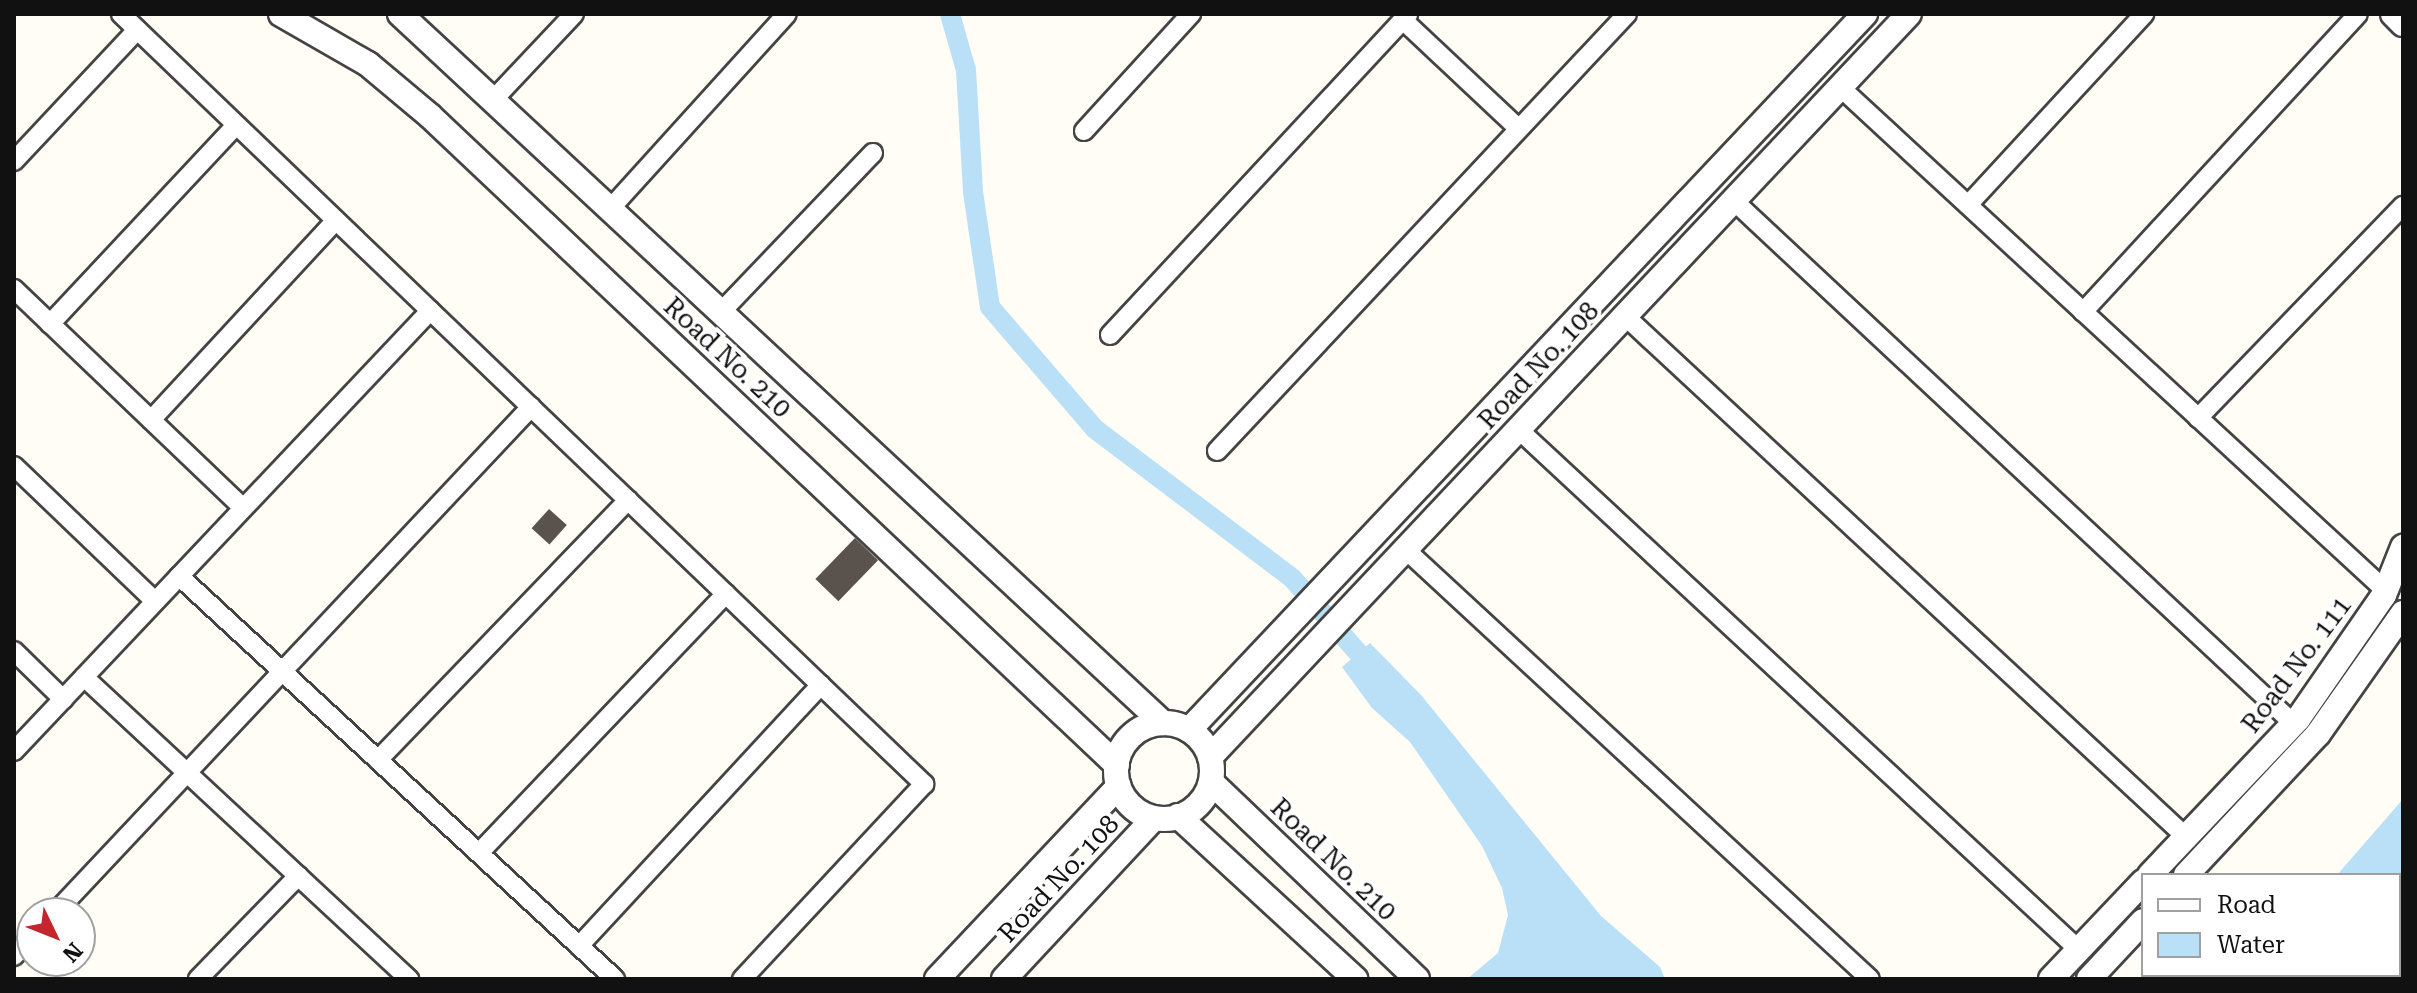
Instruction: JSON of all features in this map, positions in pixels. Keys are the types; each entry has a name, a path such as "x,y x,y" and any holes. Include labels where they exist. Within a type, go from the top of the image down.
{"street":[{"path":"121,14 924,784 742,979"},
{"name":"Road No. 210","path":"281,14 368,64 430,116 1118,775 1132,807 1166,817 1355,979"},
{"name":"Road No. 210","path":"400,14 1163,723 1189,730"},
{"path":"493,100 574,14"},
{"path":"610,209 787,14"},
{"path":"1084,131 1191,14"},
{"path":"1217,451 1627,14"},
{"name":"Road No. 108","path":"1189,730 1865,14"},
{"name":"Road No. 108","path":"1210,757 1909,14"},
{"path":"1968,205 2144,14"},
{"path":"2083,312 2358,14"},
{"path":"2393,14 2403,24"},
{"path":"1110,335 1405,17 1518,128"},
{"path":"14,161 137,30"},
{"path":"1840,87 2386,591"},
{"path":"50,324 236,125"},
{"path":"721,312 873,153"},
{"path":"1733,200 2294,724"},
{"path":"2198,418 2403,206"},
{"path":"151,420 336,220"},
{"path":"14,289 243,508"},
{"path":"14,751 430,311"},
{"path":"1625,316 2186,837"},
{"path":"70,897 531,407"},
{"path":"1518,429 2079,950"},
{"path":"14,466 155,601"},
{"path":"378,760 628,500"},
{"name":"Road No. 111","path":"2152,873 2294,724 2386,591 2403,547"},
{"path":"1405,549 1870,979"},
{"path":"179,576 615,979"},
{"path":"479,853 726,594"},
{"name":"Road No. 111","path":"2188,873 2318,734 2403,613"},
{"path":"14,651 63,699"},
{"path":"84,677 409,979"},
{"path":"579,946 821,685"},
{"path":"937,979 1118,775 1137,731 1163,723"},
{"path":"1166,817 1199,803 1211,782 1210,757 1189,730"},
{"name":"Road No. 210","path":"1211,782 1417,979"},
{"name":"Road No. 108","path":"1004,979 1166,817"},
{"path":"198,979 298,876"},
{"path":"2051,979 2141,884"},
{"path":"2089,979 2141,923"},
{"path":"380,979 394,965"}],"water":[{"path":"1370,643 1421,695 1601,916 1660,967 1665,979 1467,979 1498,953 1508,915 1502,888 1482,846 1410,742 1372,708 1342,667"},
{"path":"2403,799 2403,979 2232,979 2401,977 2401,873 2339,873"}],"building":[{"path":"549,509 567,525 549,544 532,528"},
{"path":"855,538 878,560 838,601 815,579"}],"waterway":[{"path":"950,14 966,70 973,192 990,307 1095,429 1292,578 1377,674"}]}
